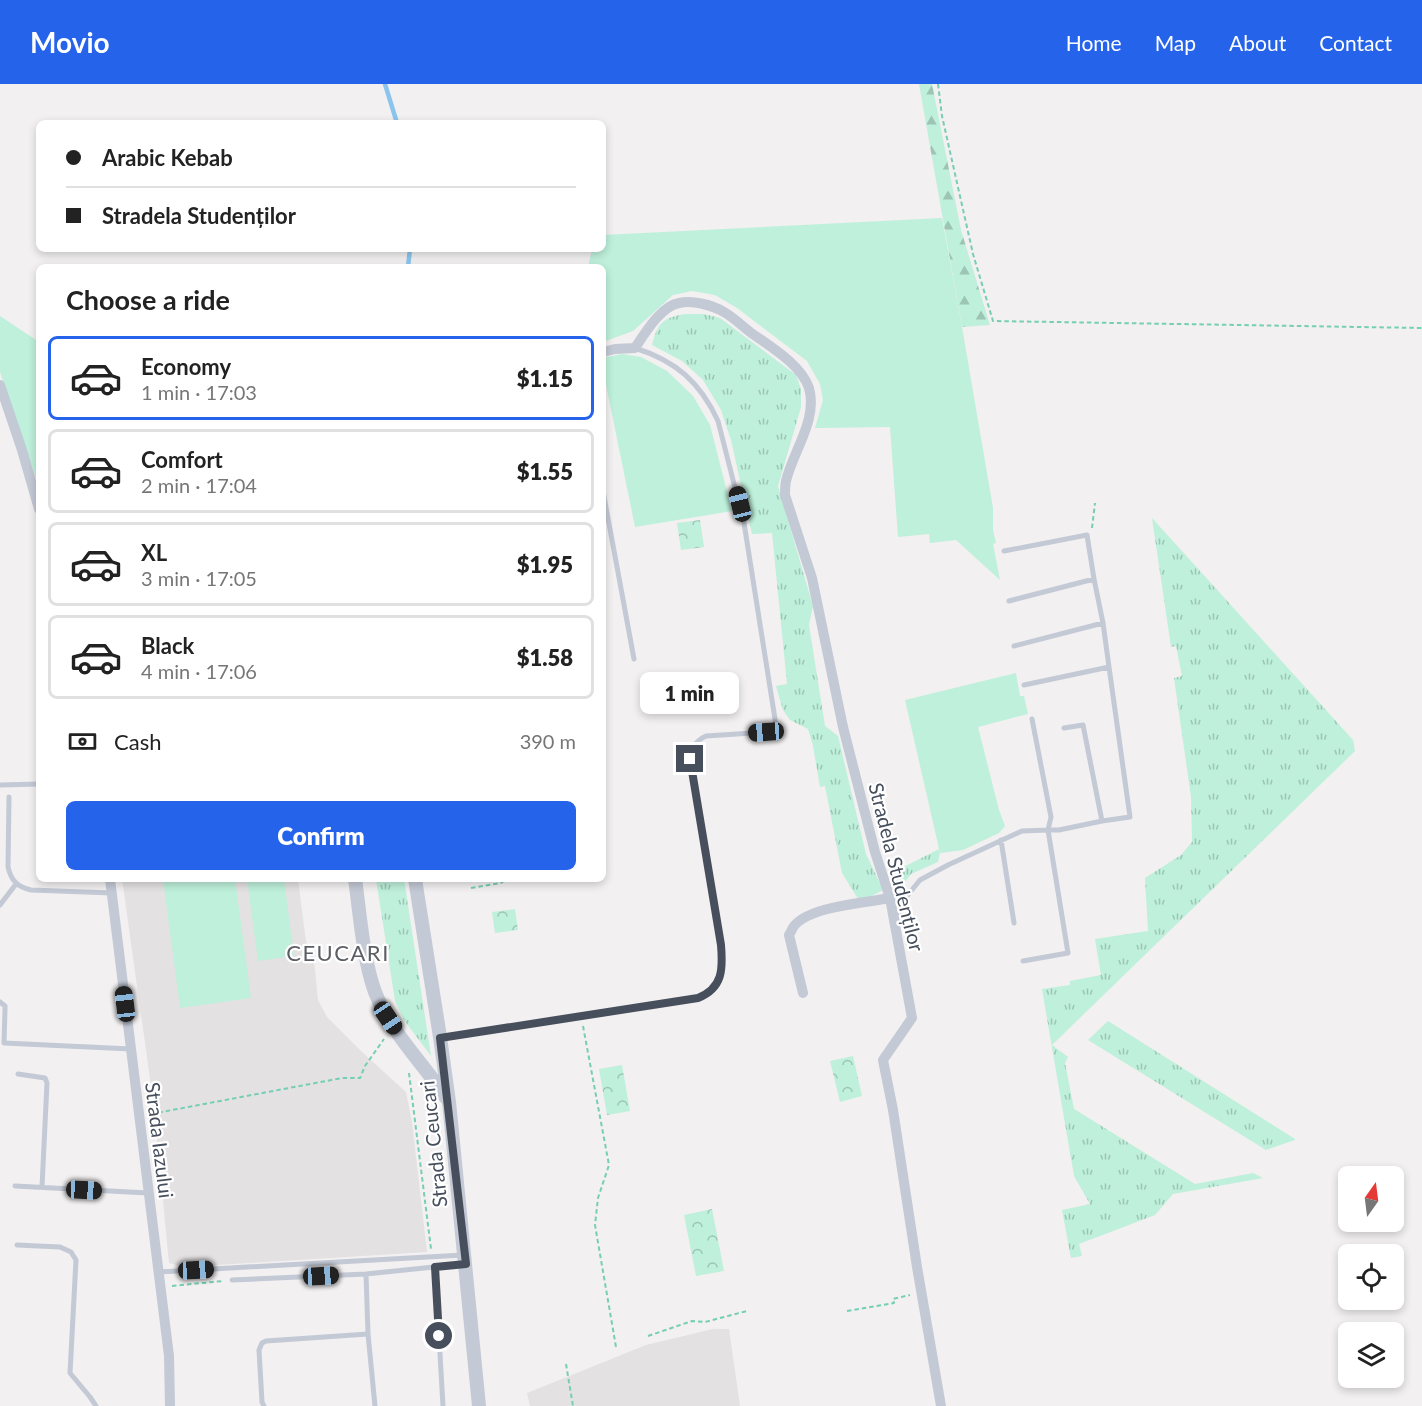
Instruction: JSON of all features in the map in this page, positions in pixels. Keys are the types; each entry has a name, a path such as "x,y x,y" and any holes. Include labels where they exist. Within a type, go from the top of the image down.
{"street":[{"name":"Stradela Studenților","path":"635,348 667,308 679,303 691,302 706,305 724,312 790,362 802,375 809,389 811,405 807,423 786,482 785,495 812,578 843,727 874,852 890,898 912,1018 883,1060 941,1406"},
{"path":"606,351 635,348"},
{"path":"0,385 36,499"},
{"name":"Strada Iazului","path":"110,882 169,1356 170,1406"},
{"path":"355,882 368,969 376,993 388,1018 449,1102"},
{"name":"Strada Ceucari","path":"415,882 449,1102 479,1406"},
{"path":"802,993 789,934 795,925 820,911 890,898"}],"lane":[{"path":"440,1038 698,998 712,990 720,976 721,945 690,759 692,748 699,739 706,736 775,730 776,719 744,523 718,421 711,406 693,381 662,358 635,348"},
{"path":"606,507 634,659"},
{"path":"895,923 907,896 920,880 1001,840 1022,831 1059,830 1130,817 1109,667 1087,535 1004,551"},
{"path":"1009,601 1094,579"},
{"path":"1014,646 1102,623"},
{"path":"1024,684 1109,667"},
{"path":"1023,961 1068,954 1048,830 1051,817 1032,720"},
{"path":"1064,728 1083,725 1102,822"},
{"path":"0,785 36,784"},
{"path":"9,797 8,867 10,876 16,884 31,890 112,892"},
{"path":"1001,840 1014,923"},
{"path":"0,905 16,884"},
{"path":"0,1002 5,1006 4,1043 131,1049"},
{"path":"18,1074 45,1078 47,1083 42,1187"},
{"path":"15,1186 148,1193"},
{"path":"16,1245 60,1247 71,1252 76,1260 70,1373 96,1406"},
{"path":"159,1272 432,1257 465,1260"},
{"path":"231,1280 366,1274 435,1267 465,1260"},
{"path":"435,1267 443,1406"},
{"path":"366,1274 368,1334 375,1406"},
{"path":"264,1406 259,1350 262,1343 368,1334"}],"path":[{"path":"938,84 942,116 973,254 993,321 1422,328"},
{"path":"1087,535 1092,530 1095,503"},
{"path":"471,888 502,882"},
{"path":"581,1015 609,1165 598,1198 595,1225 616,1347"},
{"path":"139,1116 342,1078 360,1078 365,1066 388,1034"},
{"path":"408,1064 432,1257"},
{"path":"160,1287 231,1280"},
{"path":"847,1311 894,1304 893,1299 922,1292"},
{"path":"648,1336 692,1321 705,1322 747,1311"},
{"path":"567,1364 573,1406"}],"shaded area":[{"path":"122,882 298,882 306,942 313,951 318,1000 327,1017 406,1092 412,1122 427,1252 185,1267 169,1263 154,1107"},
{"path":"713,1329 729,1329 740,1406 530,1406 527,1393 646,1345"}],"green space":[{"path":"919,84 932,84 961,230 990,325 962,327"},
{"path":"942,218 993,508 993,530 996,543 993,544 1000,580 956,540 930,543 929,534 898,537 890,427 815,428 823,400 820,384 807,361 737,308 715,295 692,291 673,295 633,331 606,341 606,264 589,264 591,252 606,252 606,235"},
{"path":"704,314 720,318 796,375 801,389 801,407 778,486 813,606 809,625 825,726 838,736 866,854 883,890 860,902 842,873 825,786 820,787 808,729 790,720 783,710 776,686 787,684 772,533 752,534 731,440 721,410 703,380 682,361 652,345 656,331 662,323 671,317"},
{"path":"0,316 36,340 36,478 0,372"},
{"path":"622,354 641,357 667,371 693,396 710,425 732,511 635,527 606,385 606,357"},
{"path":"1152,518 1353,740 1355,751 1052,1045 1068,1057 1065,1063 1074,1109 1195,1184 1253,1173 1263,1178 1173,1194 1155,1215 1079,1244 1082,1256 1071,1258 1062,1210 1090,1204 1074,1176 1042,989 1070,985 1070,981 1101,975 1095,939 1148,931 1145,878 1181,855 1192,842 1191,797 1174,678 1182,676 1176,646 1171,647"},
{"path":"700,520 704,547 681,550 677,523"},
{"path":"1016,673 1020,696 1024,696 1028,714 978,727 1005,826 999,833 963,850 940,853 905,700"},
{"path":"939,849 938,862 911,874 896,894 890,874"},
{"path":"163,882 235,882 251,998 180,1008"},
{"path":"247,882 284,882 294,956 258,961"},
{"path":"376,882 404,882 431,1056 404,1020 395,1001"},
{"path":"515,909 518,930 495,933 492,912"},
{"path":"1108,1021 1295,1140 1266,1150 1088,1040"},
{"path":"853,1056 862,1096 840,1102 830,1061"},
{"path":"622,1065 630,1111 607,1115 599,1069"},
{"path":"712,1209 724,1271 696,1276 684,1215"}],"waterway":[{"path":"385,84 396,120"},
{"path":"408,264 410,252"}],"district":[{"name":"CEUCARI","path":"338,952"}],"route":[{"path":"439,1336 435,1267 466,1264 440,1038 698,998 712,990 720,976 721,945 690,759"}]}
